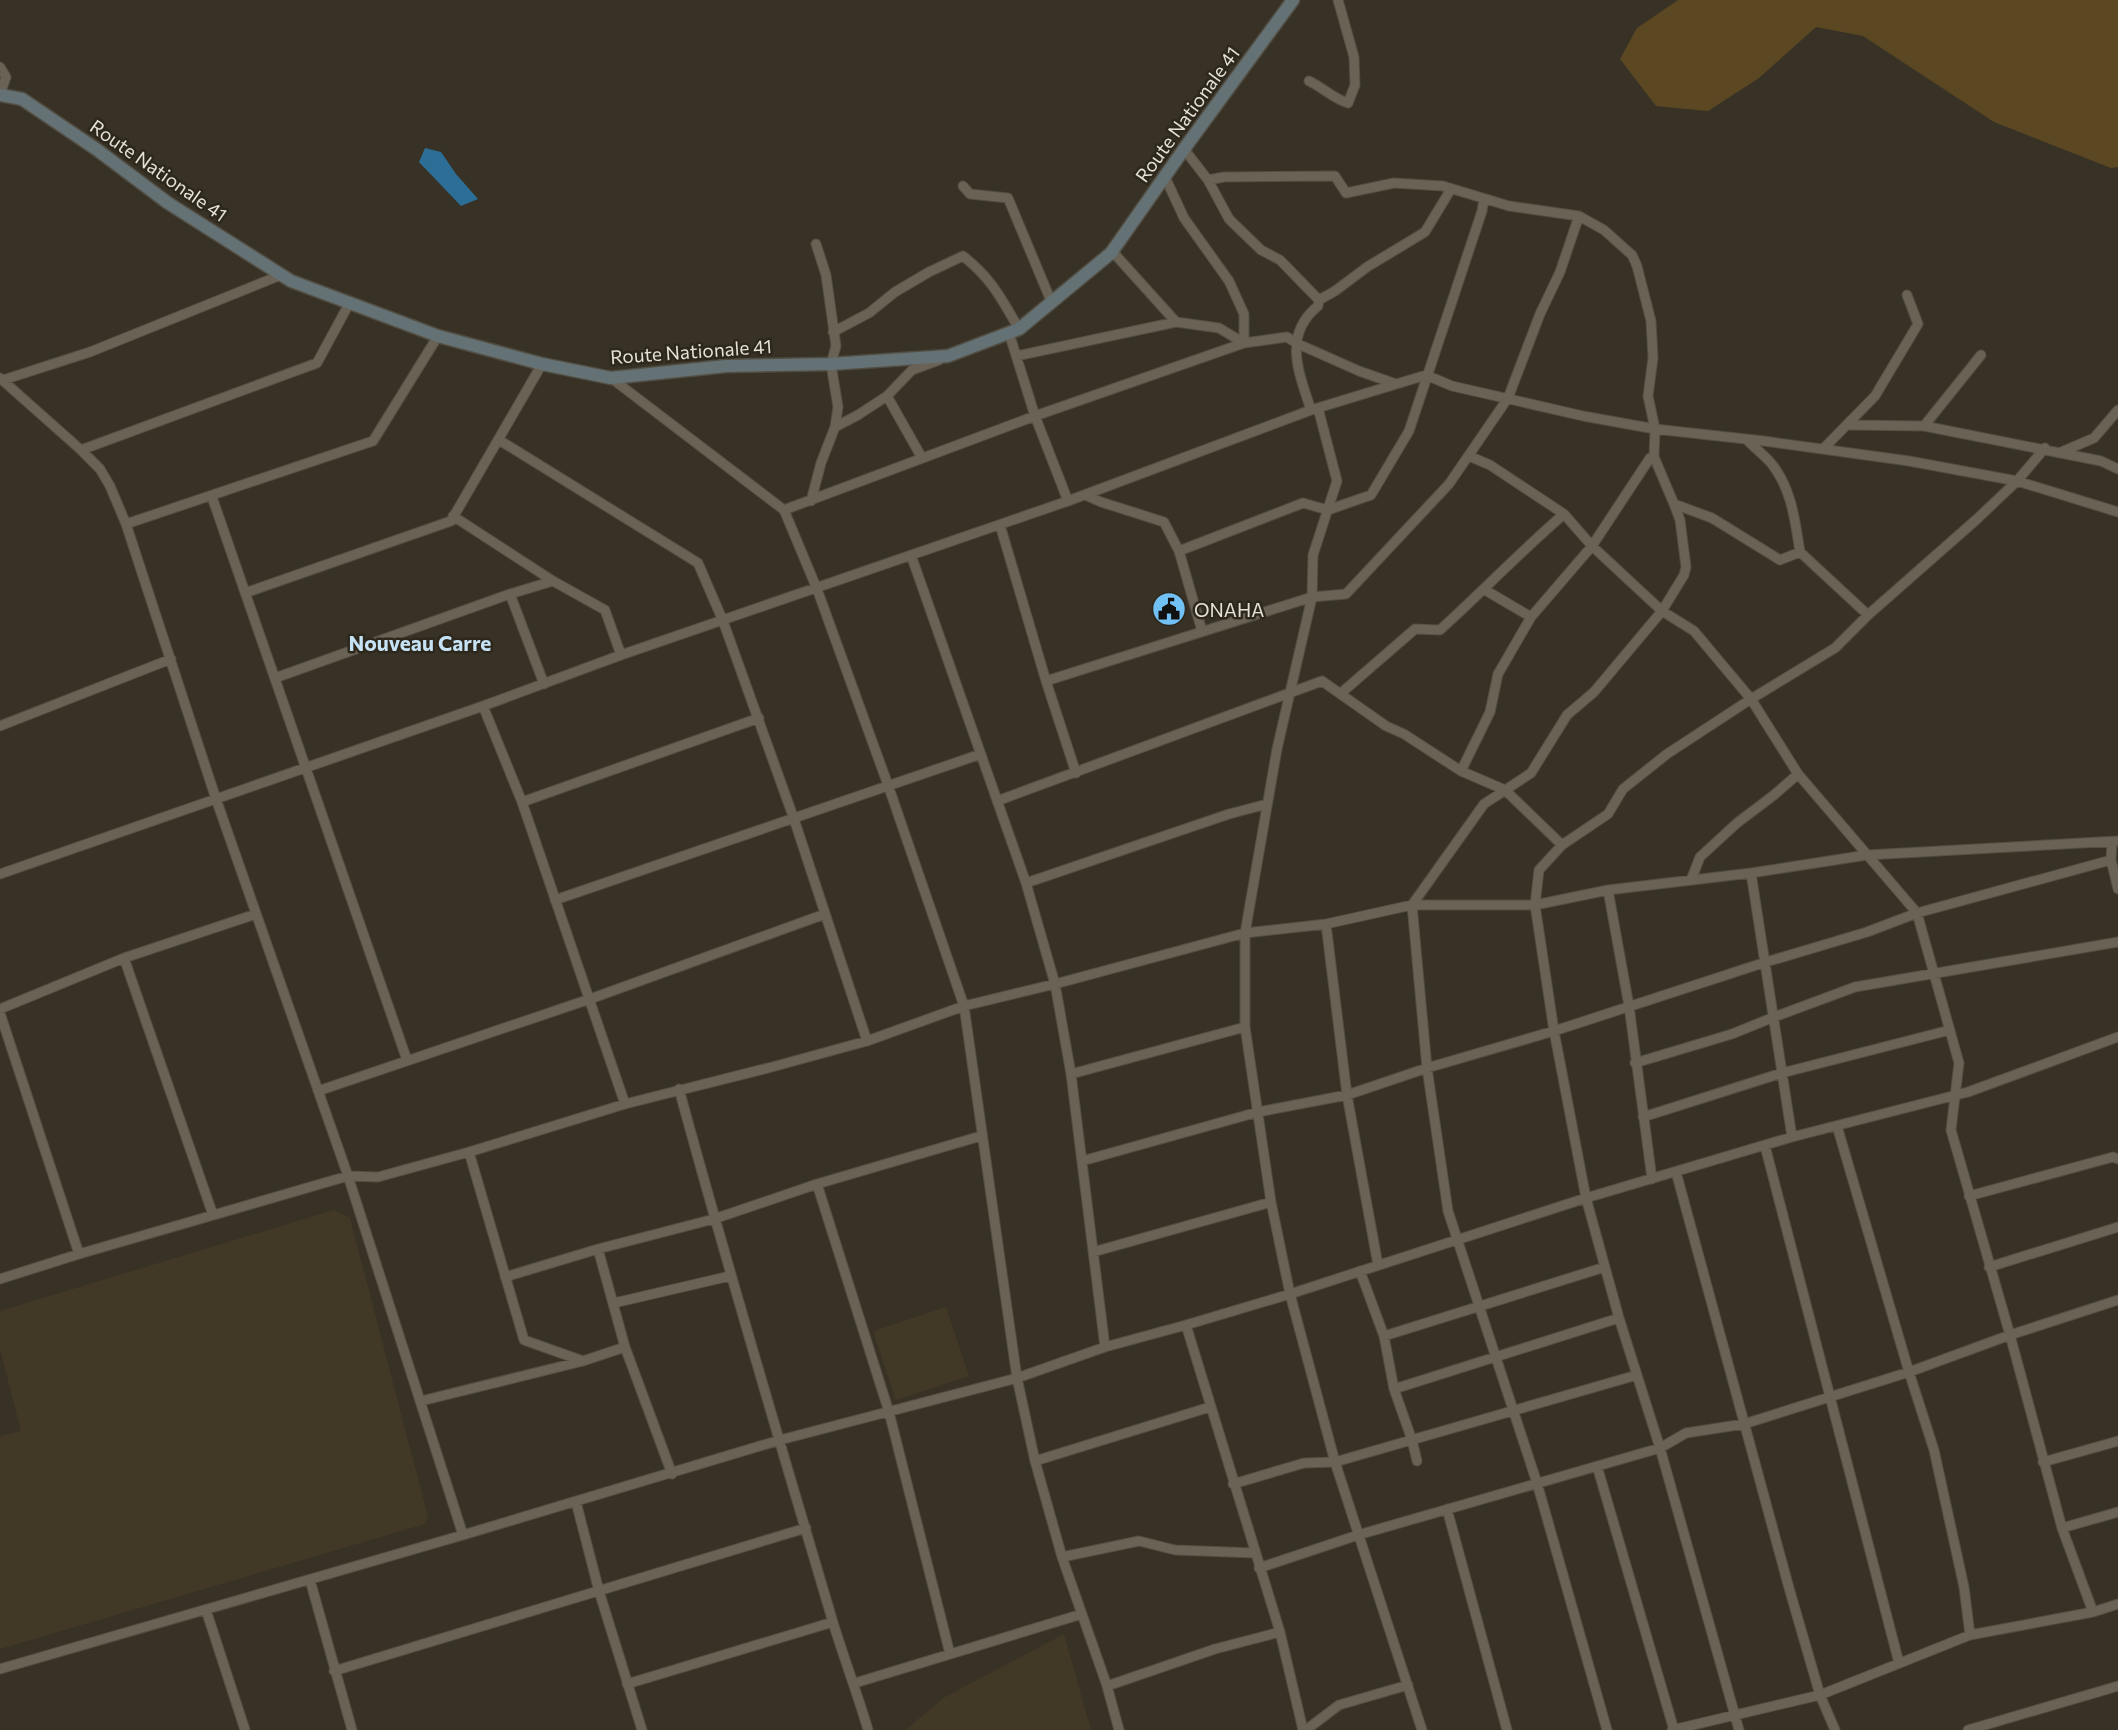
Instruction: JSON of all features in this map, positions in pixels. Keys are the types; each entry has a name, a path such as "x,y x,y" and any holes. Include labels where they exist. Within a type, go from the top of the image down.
{"street":[{"name":"Route Nationale 41","path":"0,95 22,99 96,149 168,203 291,281 438,336 541,364 611,378 726,366 831,364 948,356 1014,331 1112,251 1293,0"},
{"path":"1308,81 1325,89 1340,101 1348,103 1355,85 1354,57 1338,0"},
{"path":"0,67 6,77 0,95"},
{"path":"1184,149 1209,180 1229,219 1261,250 1280,260 1319,300"},
{"path":"1209,180 1224,177 1335,176 1346,193 1394,183 1443,186 1509,206 1579,216 1604,230 1632,255 1637,266 1651,321 1653,358 1648,396 1655,429 1654,457 1680,520 1686,567 1684,575 1662,611 1594,692 1567,715 1531,773 1484,804 1412,905 1427,1068 1448,1211 1537,1483 1607,1730"},
{"path":"1165,177 1184,218 1230,281 1244,314 1244,344"},
{"path":"963,186 970,194 1008,198 1051,301"},
{"path":"1319,300 1425,232 1451,189"},
{"path":"1179,551 1303,503 1328,510 1371,495 1409,431 1484,199"},
{"path":"1046,681 1311,597 1346,594 1449,484 1508,398 1540,314 1560,272 1579,216"},
{"path":"811,501 821,463 835,427 838,407 831,364 836,346 825,275 816,244"},
{"path":"1112,251 1176,322"},
{"path":"833,332 869,313 906,285 963,256 983,272 999,294 1014,331 1016,356 1035,416 1068,501"},
{"path":"1,379 90,352 282,275"},
{"path":"1824,449 1875,396 1918,324 1907,295"},
{"path":"1319,300 1318,306 1307,314 1296,343 1296,364 1314,409 1337,481 1313,555 1311,597 1277,748 1245,933 1245,1027 1270,1202 1290,1294 1335,1462 1422,1730"},
{"path":"81,450 317,363 350,302"},
{"path":"1016,356 1176,322 1219,328 1244,344"},
{"path":"126,524 373,441 438,336"},
{"path":"784,510 1035,416 1244,344 1287,337 1359,371 1396,384"},
{"path":"1924,426 1980,355"},
{"path":"835,427 887,396 912,370 948,356"},
{"path":"245,593 451,521 541,364"},
{"path":"0,874 1085,495 1314,409 1426,375 1452,386 1583,416 1655,429 1909,461 2017,481 2118,512"},
{"path":"611,378 784,510 817,589 964,1006 1017,1378 1035,1461 1062,1557 1107,1686 1119,1730"},
{"path":"1,379 100,469 126,524 216,799 348,1177 463,1535"},
{"path":"887,396 922,458"},
{"path":"2058,453 2094,438 2118,410"},
{"path":"1849,425 1924,426 2101,461 2118,469"},
{"path":"499,440 698,563 759,718 867,1041"},
{"path":"1747,440 1771,463 1791,499 1800,552 1868,615"},
{"path":"1738,1730 1660,1448 1619,1318 1586,1198 1554,1031 1535,905 1539,870 1562,845 1608,814 1623,789 1667,754 1835,648 1868,615 1977,519 2017,481 2045,449"},
{"path":"1469,456 1490,465 1564,514 1592,546 1662,611 1694,631 1751,699 1798,774 1917,913 1959,1063 1951,1130 2062,1528 2093,1612"},
{"path":"1461,771 1490,712 1498,674 1531,617 1592,546 1650,458 1654,457"},
{"path":"1085,495 1164,522 1179,551 1202,631"},
{"path":"212,497 407,1060"},
{"path":"1674,504 1712,518 1780,560 1800,552"},
{"path":"1340,694 1415,629 1440,630 1564,514"},
{"path":"453,516 553,581 605,610 621,655"},
{"path":"1000,525 1076,773"},
{"path":"911,555 1026,883 1055,984 1071,1074 1105,1347"},
{"path":"275,678 553,581"},
{"path":"1485,590 1531,617"},
{"path":"510,594 544,684"},
{"path":"0,726 170,659"},
{"path":"998,801 1322,681 1386,726 1404,734 1461,771 1505,790 1562,845"},
{"path":"483,706 522,802 625,1104"},
{"path":"522,802 759,718"},
{"path":"555,900 981,754"},
{"path":"1691,880 1700,857 1798,774"},
{"path":"1026,883 1228,814 1267,804"},
{"path":"0,1279 348,1177 378,1177 625,1104 772,1068 867,1041 964,1006 1245,933 1326,924 1412,905 1535,905 1608,890 1751,873 1867,855 2115,841 2111,860 2118,889"},
{"path":"1082,1161 1258,1112 1347,1095 1766,961 1867,932 1917,913 2111,860"},
{"path":"1751,873 1791,1137"},
{"path":"1608,890 1629,1006 1652,1179"},
{"path":"79,1254 0,1011 124,958 256,914"},
{"path":"318,1091 590,999 825,914"},
{"path":"1326,924 1347,1095 1378,1265"},
{"path":"1635,1063 1732,1034 1854,988 2118,942"},
{"path":"124,958 213,1215"},
{"path":"1071,1074 1245,1027"},
{"path":"1643,1117 1782,1073 1950,1030"},
{"path":"0,1669 672,1474 780,1440 1017,1378 1105,1347 1290,1294 1586,1198 1791,1137 1954,1096 2118,1037"},
{"path":"679,1089 730,1276 867,1730"},
{"path":"1837,1126 1934,1450 1964,1587 1970,1635"},
{"path":"505,1277 598,1248 714,1219 817,1184 981,1136"},
{"path":"1765,1146 1899,1663"},
{"path":"468,1152 524,1340 583,1361"},
{"path":"1969,1196 2113,1157 2118,1159"},
{"path":"1676,1172 1820,1695 1835,1730"},
{"path":"817,1184 889,1412 950,1654"},
{"path":"1093,1252 1270,1202"},
{"path":"1989,1267 2118,1227"},
{"path":"598,1248 625,1347 672,1474"},
{"path":"1384,1336 1605,1267"},
{"path":"1360,1271 1384,1336 1394,1389 1417,1461"},
{"path":"614,1303 730,1276"},
{"path":"1259,1568 1358,1535 1660,1448 1686,1433 1744,1424 1832,1397 2118,1300"},
{"path":"1394,1389 1619,1318"},
{"path":"1186,1325 1280,1632 1304,1730 1339,1705 1408,1685"},
{"path":"421,1401 583,1361 625,1347"},
{"path":"1233,1484 1304,1463 1335,1462 1637,1375"},
{"path":"1035,1461 1210,1407"},
{"path":"2043,1462 2118,1441"},
{"path":"1597,1466 1673,1730 1820,1695 1970,1635 2093,1612 2118,1604"},
{"path":"576,1502 599,1591 642,1730"},
{"path":"1447,1509 1507,1730"},
{"path":"2062,1528 2118,1512"},
{"path":"334,1671 806,1528"},
{"path":"1062,1557 1139,1541 1175,1550 1255,1553"},
{"path":"310,1580 352,1730"},
{"path":"206,1610 245,1730"},
{"path":"855,1683 1082,1614"},
{"path":"628,1684 833,1622"},
{"path":"1107,1686 1215,1649 1280,1632"},
{"path":"1968,1730 2118,1686"}],"shaded area":[{"path":"1678,0 2118,0 2118,167 2111,168 1994,122 1863,36 1816,27 1759,78 1708,111 1656,106 1620,59 1637,28"},
{"path":"334,1210 350,1218 428,1517 425,1524 0,1649 0,1436 21,1431 0,1349 0,1311"},
{"path":"946,1307 969,1376 896,1400 873,1331"},
{"path":"1064,1634 1091,1730 905,1730 945,1697"}],"water":[{"path":"425,148 441,152 478,199 461,206 419,162"}],"place":[{"name":"ONAHA","path":"1169,609"}],"district":[{"name":"Nouveau Carre","path":"420,642"}]}
